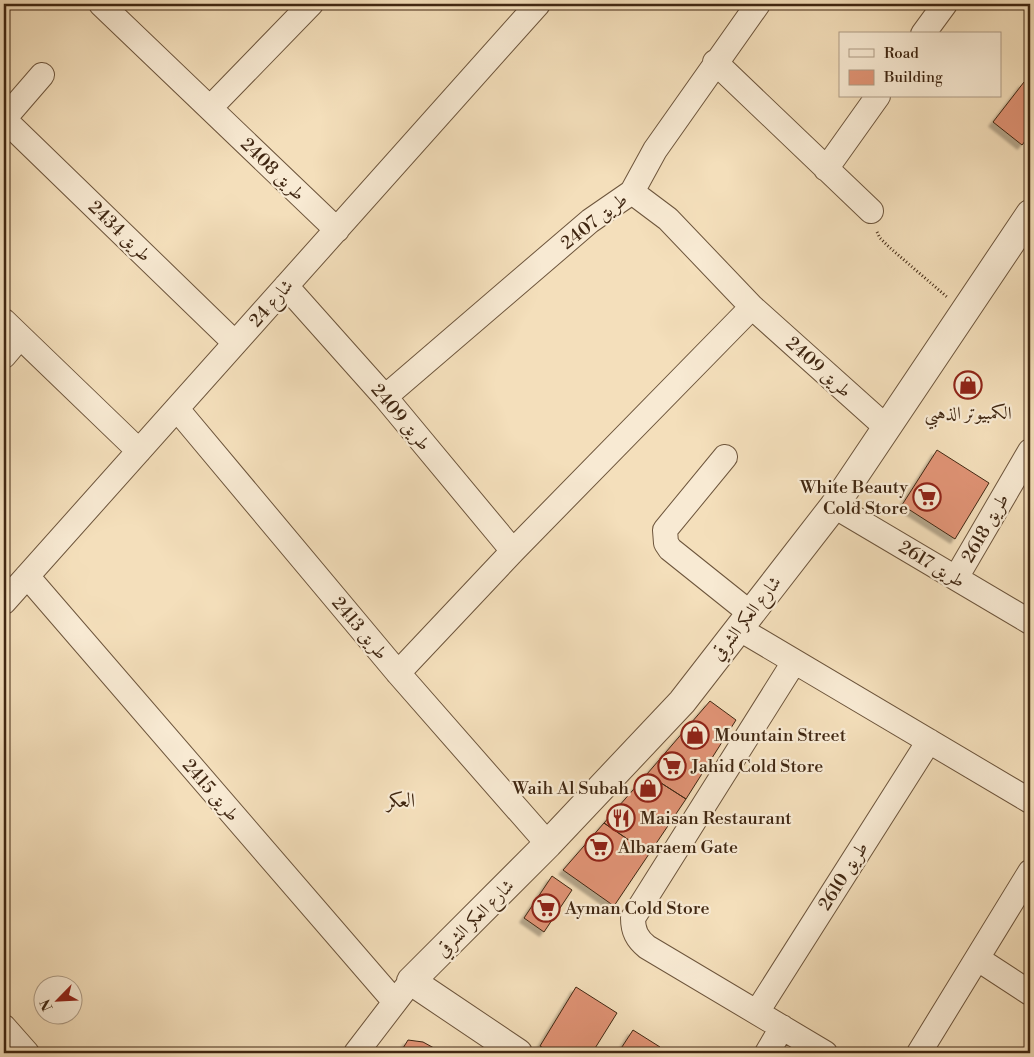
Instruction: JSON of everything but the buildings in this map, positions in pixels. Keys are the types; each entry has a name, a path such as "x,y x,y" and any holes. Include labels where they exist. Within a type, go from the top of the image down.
{"street":[{"path":"210,108 311,4"},
{"name":"شارع 24","path":"4,602 538,4"},
{"name":"طريق 2407","path":"385,397 590,221 632,192 654,150 758,4"},
{"path":"924,32 945,4"},
{"name":"طريق 2408","path":"112,8 210,108 337,230"},
{"path":"715,62 870,211"},
{"name":"طريق 2434","path":"42,75 4,119 236,344"},
{"path":"826,169 877,98"},
{"name":"طريق 2409","path":"632,192 668,219 752,307 887,428"},
{"name":"شارع العكر الشرقي","path":"412,981 548,844 682,702 834,506 1030,214"},
{"name":"طريق 2409","path":"286,286 385,397 513,551"},
{"path":"398,673 513,551 752,307"},
{"path":"4,356 12,329 139,451"},
{"name":"طريق 2413","path":"177,409 398,673 548,844"},
{"name":"طريق 2618","path":"956,578 1030,452"},
{"path":"725,457 665,530 664,536 670,549 744,620 794,662 1030,801"},
{"name":"طريق 2617","path":"834,506 1030,622"},
{"name":"طريق 2415","path":"27,576 395,1002"},
{"path":"794,662 633,918 636,934 647,947 825,1053"},
{"name":"طريق 2610","path":"757,1012 930,741"},
{"path":"919,1053 1030,872"},
{"path":"978,959 1030,993"},
{"path":"356,1053 412,981 518,1053"},
{"path":"4,1027 26,1053"},
{"path":"767,1053 782,1027"}],"path":[{"path":"870,211 880,238 964,312"}],"place":[{"name":"الكمبيوتر الذهبي","path":"968,385"},
{"name":"White Beauty Cold Store","path":"927,497"},
{"name":"Mountain Street","path":"695,735"},
{"name":"Jahid Cold Store","path":"672,766"},
{"name":"Waih Al Subah","path":"648,788"},
{"name":"Maisan Restaurant","path":"621,818"},
{"name":"Albaraem Gate","path":"599,847"},
{"name":"Ayman Cold Store","path":"546,908"}],"district":[{"name":"العكر","path":"401,800"}]}
